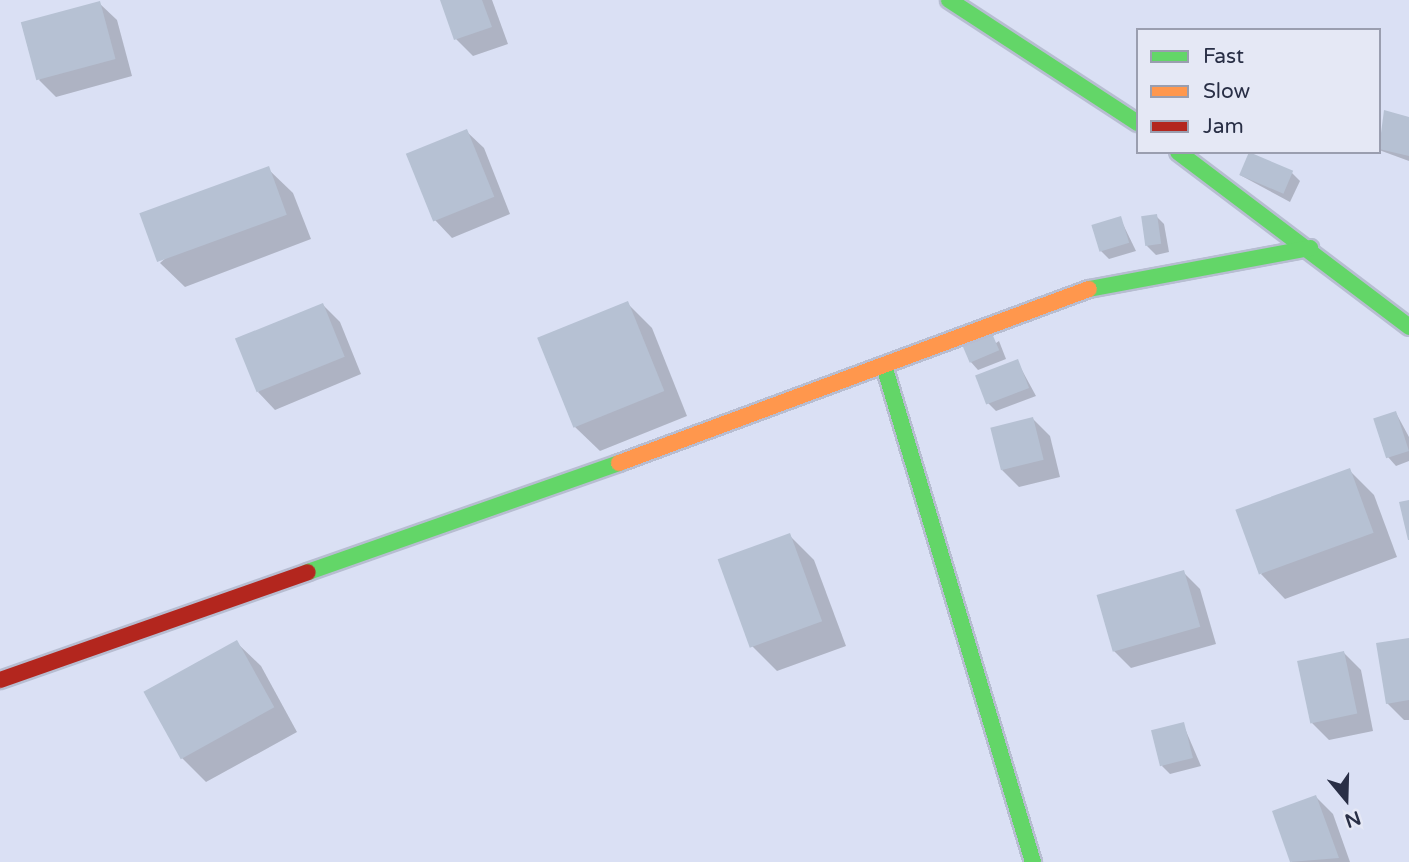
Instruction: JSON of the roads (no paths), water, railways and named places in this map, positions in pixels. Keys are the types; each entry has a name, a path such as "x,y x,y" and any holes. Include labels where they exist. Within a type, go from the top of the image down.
{"street":[{"path":"949,0 1136,122"},
{"path":"1181,154 1310,248 1409,327"},
{"path":"0,680 885,369 1078,291 1310,248"},
{"path":"885,369 1034,862"}]}
